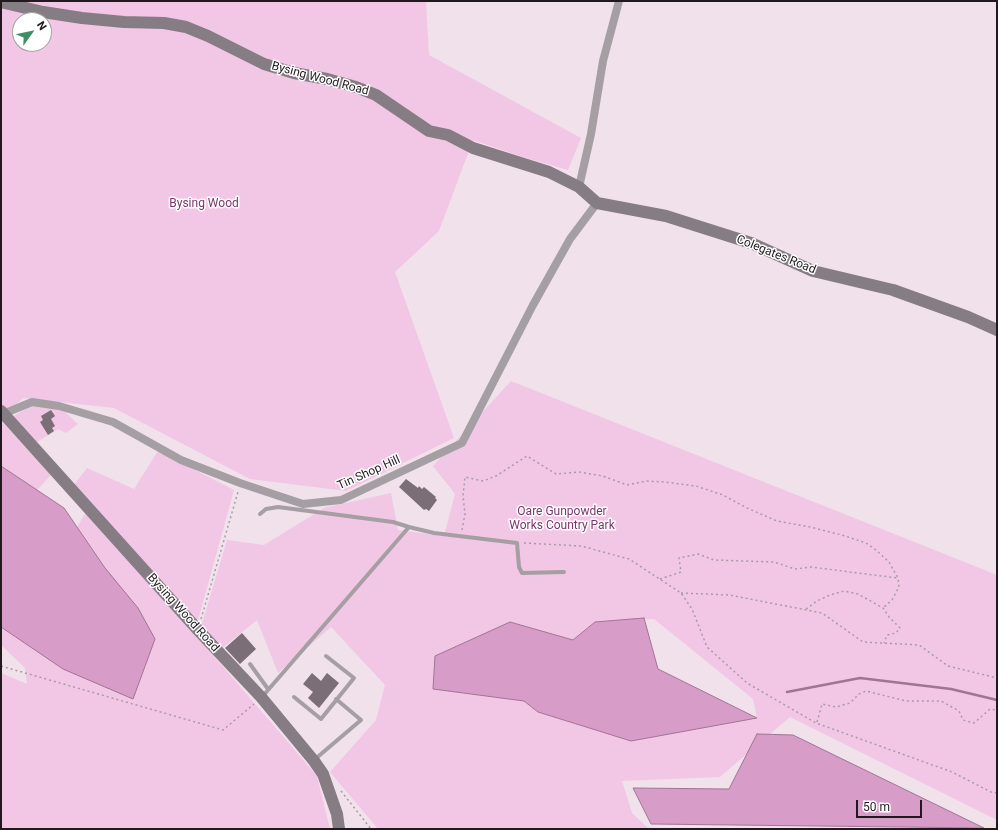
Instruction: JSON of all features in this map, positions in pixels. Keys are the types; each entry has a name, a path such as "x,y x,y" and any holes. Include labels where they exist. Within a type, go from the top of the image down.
{"street":[{"path":"579,187 591,134 603,61 619,1"},
{"name":"Bysing Wood Road","path":"1,2 43,12 82,18 124,22 164,23 186,27 208,36 264,64 294,73 327,79 356,87 376,95 428,131 448,135 473,148 549,172 579,187 597,203"},
{"name":"Colegates Road","path":"597,203 666,216 751,243 813,271 893,290 968,317 997,330"},
{"name":"Tin Shop Hill","path":"2,412 32,402 59,406 113,422 181,460 240,483 303,504 341,500 462,443 533,305 570,239 597,203"},
{"name":"Bysing Wood Road","path":"2,412 198,630 265,693 323,774 337,814 340,829"}],"lane":[{"path":"260,514 266,510 278,507 393,522 434,533 517,543 519,567 522,573 564,572"},
{"path":"250,664 265,693 409,527"},
{"path":"294,697 321,718 354,678 326,656"},
{"path":"314,761 361,720 336,699"}],"path":[{"path":"461,536 465,514 463,496 465,477 483,481 496,476 527,456 556,474 579,472 603,476 626,485 646,481 696,486 723,495 747,508 777,521 816,528 866,543 889,562 898,578 899,586 892,600 883,608"},
{"path":"198,630 240,483"},
{"path":"517,543 581,546 629,559 681,593 692,609 707,647 747,683 816,723 952,772 990,792 997,793"},
{"path":"660,579 681,572 679,558 698,554 714,560 774,562 795,569 811,567 898,578"},
{"path":"806,609 817,601 830,595 844,591 858,594 883,608 900,628 896,633 887,635 884,644"},
{"path":"681,593 729,595 822,612 863,642 919,645 948,666 997,678"},
{"path":"1,666 224,730 265,693"},
{"path":"816,723 822,704 836,707 850,703 859,694 866,691 906,700 941,701 959,711 963,720 974,723 990,709 997,710"},
{"path":"339,789 371,829"}],"green space":[{"name":"Bysing Wood","path":"1,1 426,1 429,55 581,138 568,170 473,140 439,231 395,272 454,438 346,491 250,479 114,408 23,398 1,419"},
{"name":"Oare Gunpowder Works Country Park","path":"511,381 997,575 997,820 790,717 720,777 622,781 632,813 649,829 378,829 330,772 376,720 385,685 331,627 278,673 257,620 220,650 201,627 227,540 264,545 324,508 391,493 398,530 444,536 455,494 433,466","holes":["654,619 753,699 757,718 631,741 538,712 524,701 510,622 573,640 595,622"]},
{"path":"33,404 62,409 78,424 66,433 58,429 34,444 14,416"},
{"path":"1,421 52,474 37,490 1,466"},
{"path":"158,451 234,490 197,624 74,485 87,468 134,489"},
{"path":"86,512 195,634 317,776 330,829 1,829 1,673 27,684 25,668 1,645 1,627 63,669 105,568 77,527"}],"shaded area":[{"path":"1,466 64,508 105,568 138,608 155,639 133,699 63,669 1,627"},
{"path":"644,618 658,669 757,718 631,741 538,712 524,701 433,689 435,656 510,622 573,640 595,622"},
{"path":"757,734 793,735 984,828 651,824 633,788 729,789"}],"building":[{"path":"51,410 55,416 51,419 55,426 52,428 54,431 48,435 40,422 43,420 41,416"},
{"path":"406,479 418,488 419,486 422,489 424,487 436,497 435,498 437,500 429,511 426,509 424,510 399,487"},
{"path":"242,633 256,649 240,664 225,648"},
{"path":"312,673 321,681 327,673 339,683 319,708 308,698 313,692 303,684"}],"waterway":[{"path":"787,692 860,678 951,689 997,700"}]}
